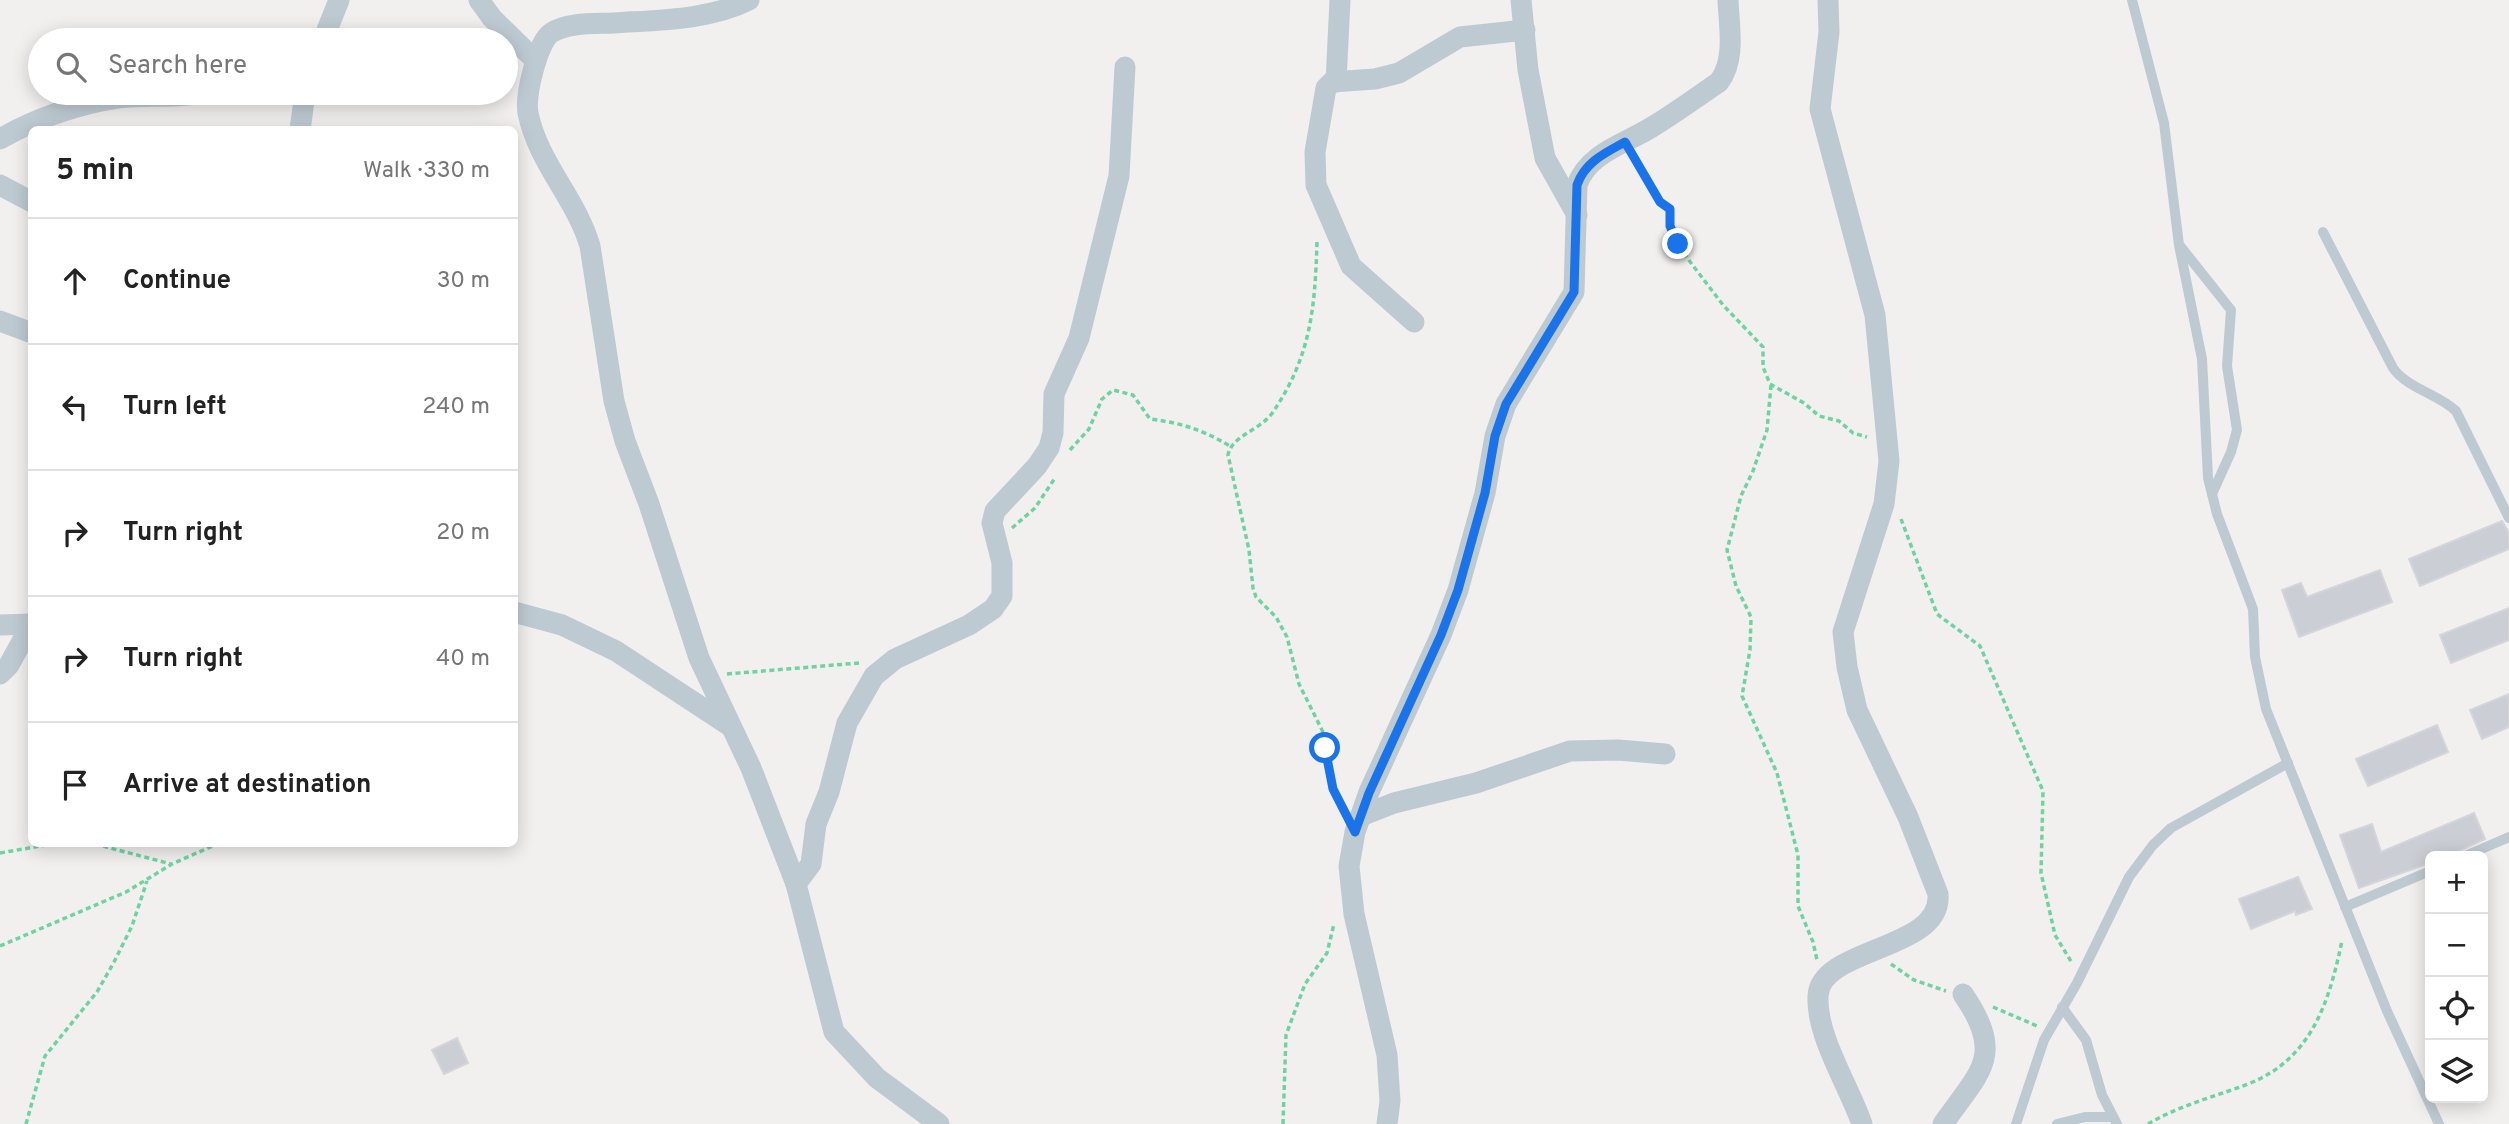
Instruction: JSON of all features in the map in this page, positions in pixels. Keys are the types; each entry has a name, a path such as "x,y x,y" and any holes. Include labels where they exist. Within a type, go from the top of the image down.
{"street":[{"path":"328,28 339,0"},
{"path":"479,0 502,28"},
{"path":"749,0 735,7 702,14 575,26 551,33 536,61 527,111 543,160 570,197 583,222 590,246 614,401 625,442 707,676 732,727 796,884 834,1032 877,1078 939,1124"},
{"path":"1336,82 1340,0"},
{"path":"1521,0 1528,70 1545,158 1578,216"},
{"path":"1387,1124 1390,1101 1387,1055 1353,902 1349,866 1358,824 1458,590 1485,493 1495,436 1506,404 1574,292 1577,185 1581,174 1603,153 1625,142 1719,82 1726,73 1730,60 1728,0"},
{"path":"1828,0 1829,32 1820,109 1875,315 1889,461 1884,503 1843,632 1857,710 1908,817 1938,894 1939,905 1928,922 1898,940 1832,971 1818,993 1819,1013 1861,1124"},
{"path":"1414,323 1351,266 1316,185 1315,152 1328,84 1391,76 1460,37 1525,30"},
{"path":"518,43 536,61"},
{"path":"796,884 811,864 816,824 829,792 848,723 860,696 885,665 949,636 993,609 1002,596 1002,563 992,523 995,511 1037,466 1049,448 1053,433 1054,394 1079,338 1119,176 1125,66"},
{"path":"0,139 15,130 85,105"},
{"path":"300,126 303,105"},
{"path":"0,185 28,200"},
{"path":"0,321 28,332"},
{"path":"518,613 562,625 616,652 732,727"},
{"path":"0,625 28,623"},
{"path":"0,674 9,665 28,629"},
{"path":"1358,824 1394,803 1476,783 1570,751 1618,750 1665,754"},
{"path":"1943,1124 1987,1058 1985,1038 1977,1015 1963,994"}],"lane":[{"path":"2132,0 2164,122 2179,245 2202,359 2205,457 2212,494 2249,594 2262,694 2387,1011 2439,1124"},
{"path":"2323,232 2393,368 2405,380 2446,401 2456,411 2509,518"},
{"path":"2179,245 2231,310 2227,366 2237,430 2231,452 2212,494"},
{"path":"2016,1124 2044,1040 2080,977 2129,877 2153,845 2171,828 2288,763"},
{"path":"2477,851 2509,837"},
{"path":"2346,910 2425,873"},
{"path":"2062,1007 2091,1051 2102,1095 2115,1121"},
{"path":"2057,1124 2085,1117 2115,1121"}],"path":[{"path":"1625,142 1660,202 1670,209 1673,235 1688,259 1723,305 1763,347 1762,367 1771,385 1767,430 1741,496 1727,550 1735,586 1751,617 1750,650 1742,696 1777,773 1798,855 1798,906 1813,942 1823,983"},
{"path":"1230,446 1263,425 1302,354 1312,324 1317,242"},
{"path":"1771,385 1804,403 1819,416 1844,423 1853,433 1887,439"},
{"path":"1066,457 1089,429 1102,399 1114,390 1133,396 1150,419 1199,429 1230,446"},
{"path":"1230,446 1228,465 1240,505 1256,597 1276,617 1287,636 1299,684 1324,734 1333,789 1358,824"},
{"path":"1002,563 1010,530 1048,493 1058,473"},
{"path":"1903,506 1902,527 1924,573 1933,606 1945,621 1966,633 1980,646 2043,791 2042,873 2048,912 2055,935 2080,977"},
{"path":"707,676 829,664 885,665"},
{"path":"0,853 35,847"},
{"path":"107,847 172,864"},
{"path":"0,946 147,881 172,864 210,847"},
{"path":"26,1124 45,1056 97,992 132,926 147,881"},
{"path":"2148,1124 2168,1112 2250,1083 2288,1058 2305,1042 2332,989 2346,910"},
{"path":"1283,1124 1286,1035 1305,984 1327,953 1337,913"}],"building":[{"path":"2502,521 2509,533 2509,549 2420,586 2409,559"},
{"path":"2380,570 2392,602 2299,637 2282,590 2301,583 2307,597"},
{"path":"2509,608 2509,640 2451,663 2440,635"},
{"path":"2509,694 2509,727 2482,739 2470,710"},
{"path":"2437,725 2448,752 2368,786 2356,759"},
{"path":"2474,813 2485,839 2459,851 2425,851 2425,865 2359,888 2340,835 2372,824 2381,852"},
{"path":"2298,877 2312,909 2296,915 2295,911 2251,929 2239,899"},
{"path":"457,1038 468,1063 444,1074 432,1050"}],"route":[{"path":"1325,748 1333,789 1355,832 1369,793 1441,635 1458,590 1485,493 1495,436 1506,404 1574,292 1577,185 1581,174 1603,153 1625,142 1660,202 1670,209 1670,226 1678,244"}]}
